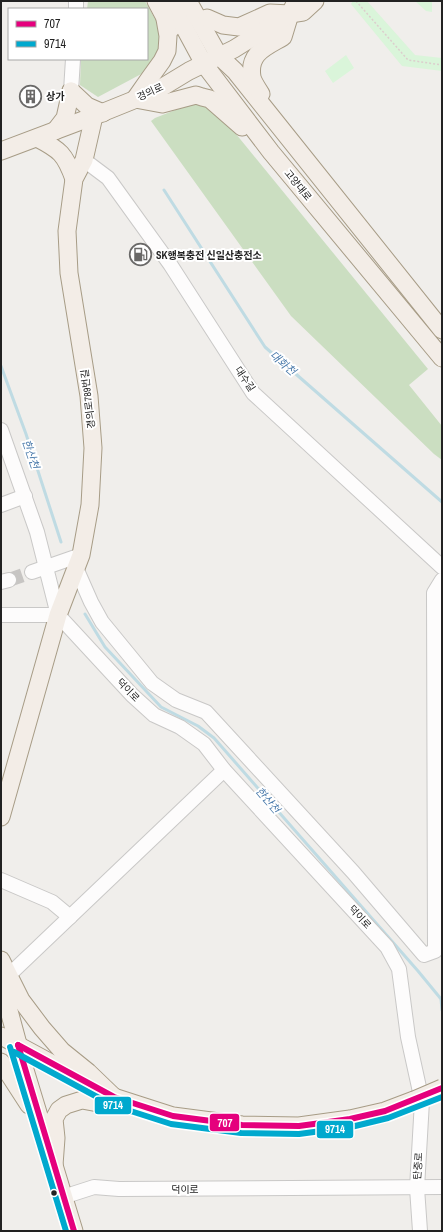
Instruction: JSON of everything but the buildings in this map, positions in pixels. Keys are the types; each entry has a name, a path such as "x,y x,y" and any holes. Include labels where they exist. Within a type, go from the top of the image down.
{"main road":[{"path":"156,1 177,40 204,64"},
{"name":"고양대로","path":"170,1 204,64 271,152 442,358"},
{"name":"고양대로","path":"188,1 219,56 235,71 336,200 442,330"},
{"path":"198,1 207,18 219,56"},
{"name":"경의로","path":"1,151 156,91 234,49 293,8 303,12 315,1"},
{"path":"207,18 223,25 239,27 270,13 293,8"},
{"path":"293,8 283,37 255,55 252,62 252,77 266,104 289,138 336,200"},
{"path":"165,19 168,36 167,51 162,61 135,99 162,104 196,95 210,99 271,152"},
{"path":"55,131 65,118 71,91 98,114 84,160 74,179"},
{"path":"37,138 57,150 66,159 74,179"},
{"name":"경의로789번길","path":"58,615 79,561 90,505 93,448 89,396 69,273 67,230 74,179"},
{"path":"1,817 58,615"},
{"path":"1,960 18,1046 74,1231"},
{"path":"5,978 42,1028 62,1051 88,1072 114,1097"},
{"path":"1,1036 114,1097 173,1116 249,1125 299,1126 350,1119 385,1111 418,1100 442,1088"},
{"path":"1,1062 42,1125"},
{"path":"54,1165 56,1138 54,1119 59,1110 66,1105 82,1100 98,1103 114,1097"}],"street":[{"path":"71,91 73,60"},
{"name":"대수길","path":"84,160 108,178 170,264 253,392 442,567"},
{"name":"덕이로","path":"1,430 6,462 25,496 37,532 58,615 132,695 154,715 180,727 204,744 224,770 387,946 400,969 408,1037 418,1100"},
{"path":"1,505 25,496"},
{"path":"32,572 46,567 79,561 91,602 102,622 152,683 176,700 206,712 353,872 424,955 435,951 434,593 442,580"},
{"path":"1,616 58,615"},
{"path":"5,978 224,770"},
{"path":"1,880 52,902 70,917"},
{"name":"탄중로","path":"418,1100 422,1188 420,1231"},
{"name":"덕이로","path":"63,1197 94,1187 119,1189 442,1188"}],"path":[{"path":"356,1 408,60 442,65"}],"green space":[{"path":"88,1 145,1 160,28 160,51 145,72 98,97 80,85 81,60 148,60 148,8 87,8"},
{"path":"353,1 367,1 415,55 442,58 442,71 402,66 351,4"},
{"path":"415,1 432,1 432,12 426,11"},
{"path":"346,55 354,68 333,83 325,71"},
{"path":"198,104 210,107 223,118 428,369 409,385 442,426 442,460 291,316 151,121 188,105"}],"waterway":[{"name":"대화천","path":"164,190 265,347 442,502"},
{"name":"한산천","path":"1,366 26,434 61,542"},
{"name":"한산천","path":"85,614 105,647 161,707 198,726 214,738 418,971 441,999 442,1010"}],"tunnel":[{"path":"9,580 32,572"}],"transit line":[{"name":"707","path":"18,1045 114,1097 173,1116 242,1125 299,1126 350,1119 385,1111 442,1088"},
{"name":"707","path":"18,1045 74,1231"},
{"name":"9714","path":"10,1047 66,1231"},
{"name":"9714","path":"14,1052 112,1105 171,1124 241,1133 299,1134 351,1127 388,1118 442,1097"}],"place":[{"name":"상가","path":"31,96"},
{"name":"SK행복충전 신일산충전소","path":"141,255"}]}
